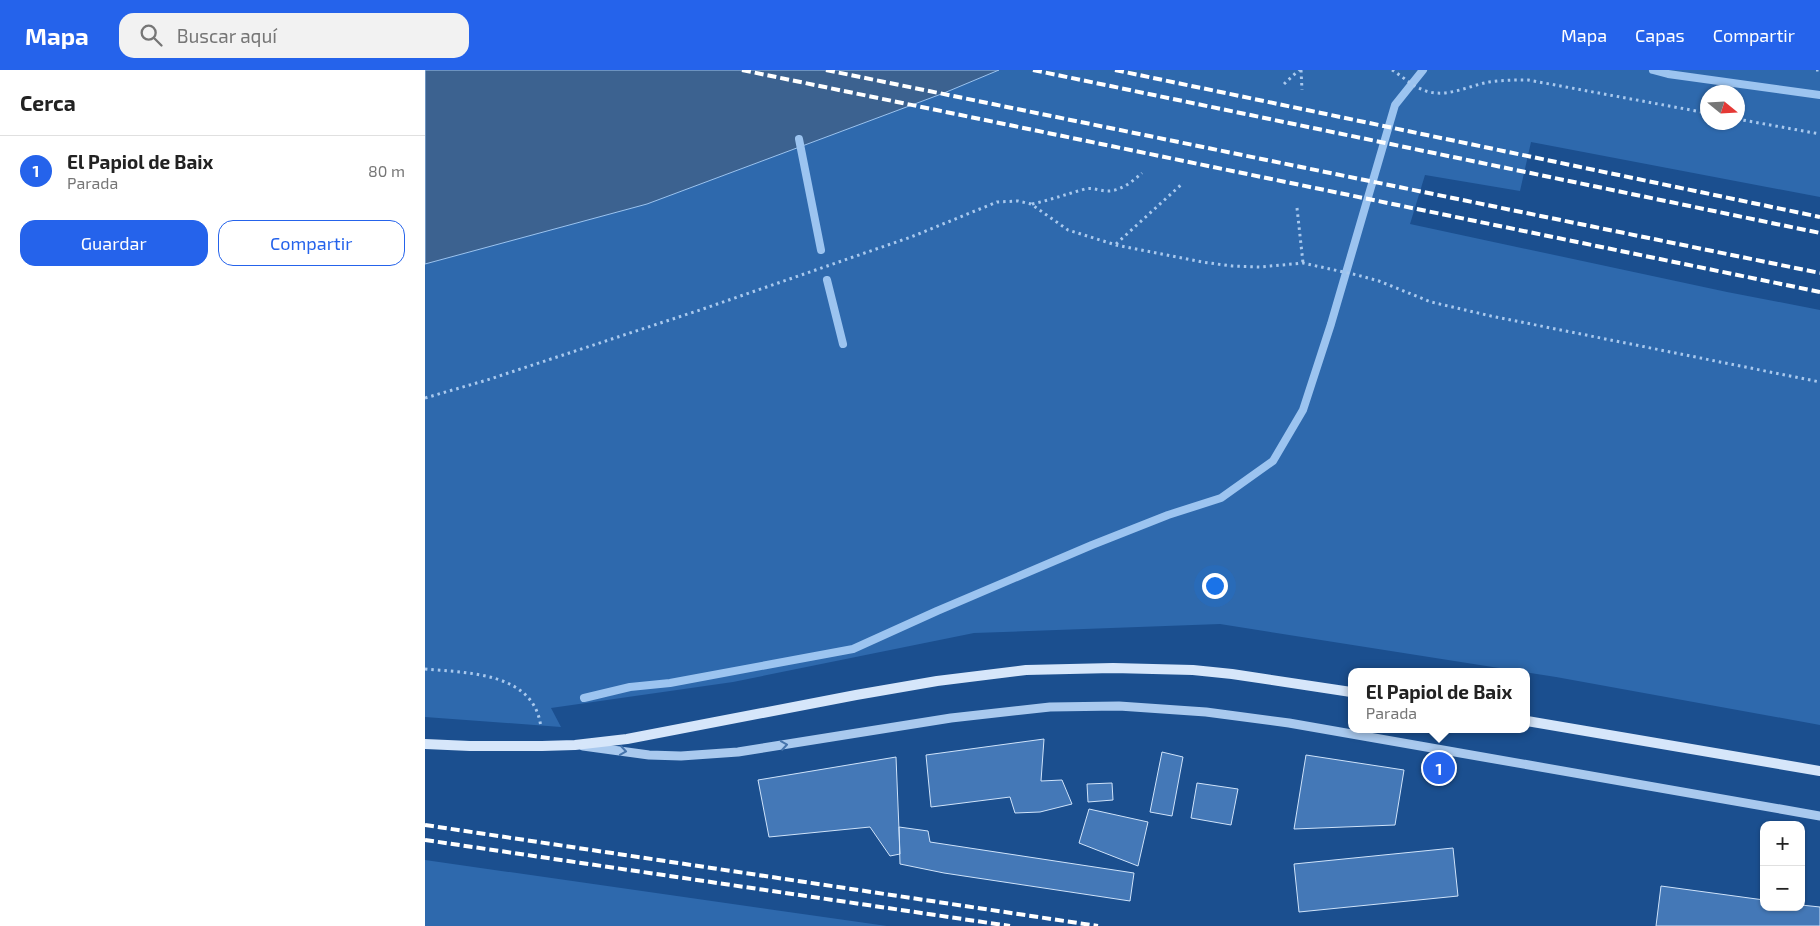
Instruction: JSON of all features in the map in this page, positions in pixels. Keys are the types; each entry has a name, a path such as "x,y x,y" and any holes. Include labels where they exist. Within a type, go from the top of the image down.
{"main road":[{"path":"425,744 543,746 575,745 627,739 856,695 937,681 1026,670 1113,668 1193,670 1348,692"},
{"path":"1530,722 1820,771"}],"street":[{"path":"575,745 649,755 681,756 737,752 951,718 1050,708 1119,706 1206,712 1299,724 1348,733"},
{"path":"1350,733 1820,816"}],"path":[{"path":"1284,84 1300,70"},
{"path":"1300,70 1303,90"},
{"path":"1392,70 1422,90 1439,93 1463,90 1502,80 1528,80 1700,112"},
{"path":"1745,120 1820,134"},
{"path":"1031,204 1086,189 1110,191 1132,182 1142,173"},
{"path":"1115,244 1183,183"},
{"path":"425,398 487,380 719,304 911,237 997,202 1018,201 1031,204 1068,230 1115,244 1202,262 1232,266 1260,268 1303,263 1379,281 1431,302 1491,316 1820,382"},
{"path":"1297,208 1303,263"},
{"path":"425,669 473,673 518,688 530,697 540,719 543,746"}],"shaded area":[{"path":"425,70 999,70 944,93 647,204 425,264"},
{"path":"999,70 1820,70 1820,197 1531,142 1520,191 1425,175 1410,224 1820,310 1820,725 1530,673 1530,668 1499,668 1220,624 974,633 733,682 551,708 561,727 425,717 425,264 647,204 944,93"},
{"path":"425,860 887,926 425,926"}],"building":[{"path":"1044,739 1041,781 1062,780 1072,804 1040,812 1015,813 1010,797 931,807 926,755"},
{"path":"1162,752 1183,757 1172,816 1150,812"},
{"path":"1306,755 1404,770 1395,825 1294,829"},
{"path":"896,757 900,854 890,856 870,827 769,837 758,780"},
{"path":"1112,783 1113,800 1088,802 1087,784"},
{"path":"1197,783 1238,789 1231,825 1191,818"},
{"path":"1089,809 1148,822 1138,866 1079,843"},
{"path":"899,827 928,831 930,842 1134,873 1130,901 944,873 900,864"},
{"path":"1453,848 1458,896 1299,912 1294,864"},
{"path":"1661,886 1760,899 1760,911 1805,911 1805,905 1820,907 1820,926 1656,926"}],"waterway":[{"path":"584,698 630,687 670,683 853,649 1092,545 1168,515 1221,498 1273,461 1303,410 1331,324 1395,105 1423,70"},
{"path":"1653,70 1668,74 1820,95"},
{"path":"799,139 821,250"},
{"path":"827,280 843,344"}],"railway":[{"path":"742,70 1820,292"},
{"path":"826,70 1820,273"},
{"path":"1033,70 1820,233"},
{"path":"1115,70 1820,217"},
{"path":"425,825 1098,926"},
{"path":"425,840 1010,926"}],"place":[{"name":"El Papiol de Baix","path":"1439,768"}]}
